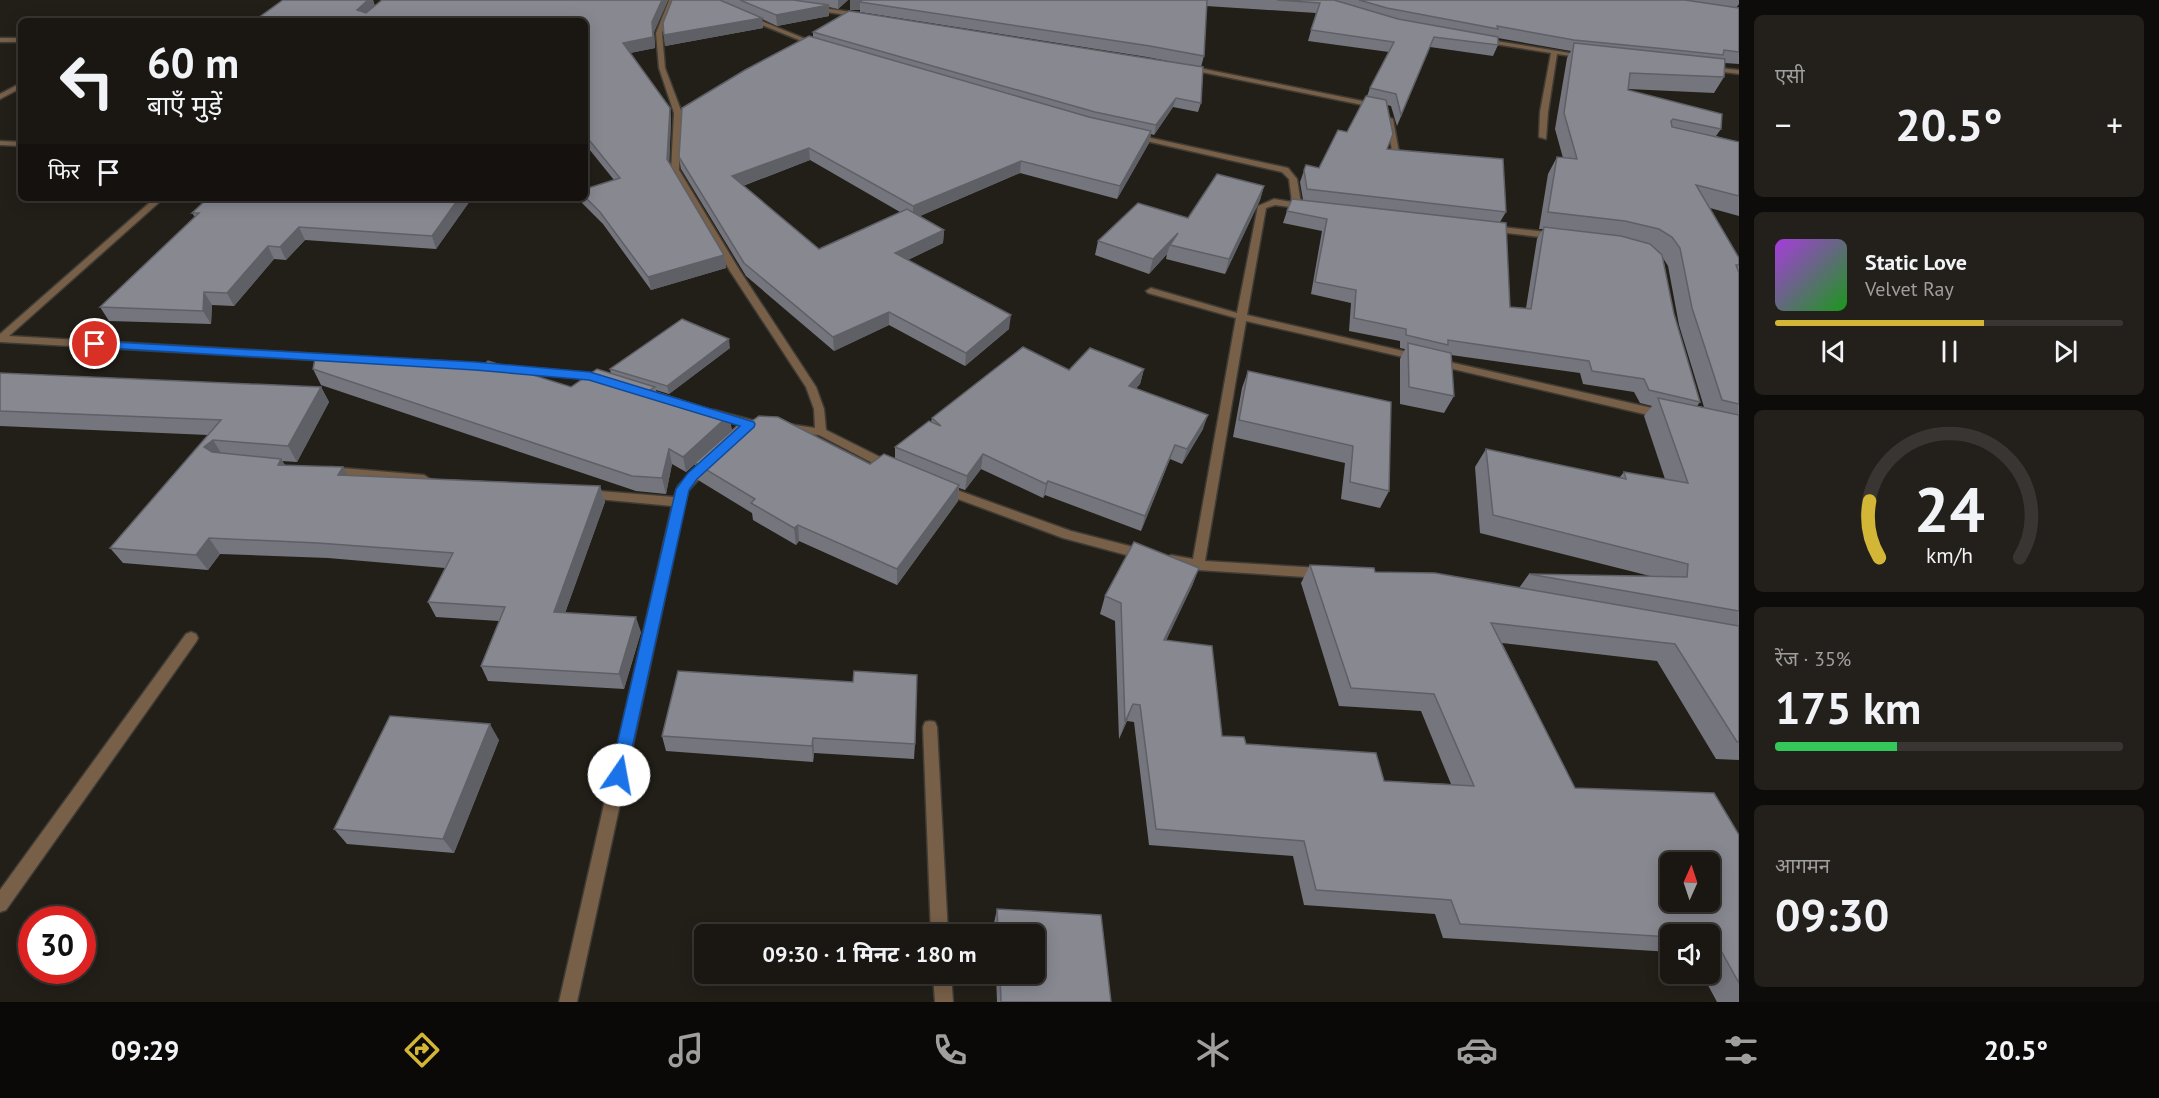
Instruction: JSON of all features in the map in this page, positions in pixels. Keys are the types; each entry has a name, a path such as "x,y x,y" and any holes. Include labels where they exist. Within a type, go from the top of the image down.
{"street":[{"path":"672,0 659,33 662,68 678,112 675,170 735,271 811,387 819,409 821,432"},
{"path":"841,12 848,6"},
{"path":"809,8 864,16"},
{"path":"737,13 819,46"},
{"path":"1474,39 1588,56"},
{"path":"0,40 18,40"},
{"path":"798,48 808,43"},
{"path":"1543,137 1544,112 1554,52"},
{"path":"1182,67 1386,108 1398,156"},
{"path":"1700,68 1739,72"},
{"path":"0,97 18,87"},
{"path":"678,112 688,107"},
{"path":"1130,135 1285,170 1293,179 1297,205"},
{"path":"0,143 18,144"},
{"path":"0,339 157,201"},
{"path":"1198,565 1262,206 1274,202 1320,208"},
{"path":"1484,228 1566,237"},
{"path":"1151,291 1242,317 1677,418"},
{"path":"0,339 475,366 590,376 612,383"},
{"path":"704,411 745,428 775,427 821,432 900,472"},
{"path":"568,1002 682,489 692,476 717,454"},
{"path":"316,470 433,480"},
{"path":"932,485 1050,530 1092,543 1198,565 1339,574"},
{"path":"574,492 679,502"},
{"path":"0,904 191,638"},
{"path":"930,727 940,924"},
{"path":"943,984 944,1002"}],"building":[{"path":"283,0 368,0 357,10 366,13 382,0 662,0 652,22 653,37 623,43 670,108 667,159 724,255 648,277 600,212 588,200 588,188 620,178 588,139 588,18 258,18"},
{"path":"672,0 720,0 762,18 664,35 663,23"},
{"path":"740,0 793,0 829,5 776,15"},
{"path":"862,0 1207,0 1204,56 860,2"},
{"path":"1277,0 1334,0 1398,19 1498,37 1498,45 1434,37 1401,115 1396,94 1370,88 1394,42 1311,30 1320,3"},
{"path":"1359,0 1685,0 1739,8 1739,52 1724,50 1723,55 1574,40 1497,26 1498,29 1387,8"},
{"path":"849,11 1203,67 1201,103 1176,98 1156,125 1095,112 813,32"},
{"path":"809,36 1089,117 1151,131 1120,186 1021,161 913,206 809,148 732,176 819,249 907,209 944,230 895,253 1011,315 966,353 889,312 833,337 744,263 679,157 682,108 745,70"},
{"path":"1574,43 1725,59 1724,77 1630,73 1628,90 1722,114 1721,129 1673,119 1672,127 1739,142 1739,196 1696,185 1739,258 1739,265 1736,265 1739,273 1739,404 1722,400 1692,308 1680,248 1672,237 1659,229 1625,221 1548,212 1557,157 1577,159 1564,113"},
{"path":"1366,96 1386,100 1393,134 1387,149 1503,159 1506,212 1307,189 1304,170 1306,165 1319,168 1338,130 1347,132"},
{"path":"1217,174 1264,186 1229,259 1170,245 1178,233 1153,259 1098,241 1138,203 1188,218"},
{"path":"1292,199 1506,223 1510,307 1531,309 1544,227 1621,236 1650,244 1662,255 1674,314 1700,402 1649,390 1644,379 1592,371 1589,361 1448,340 1448,345 1406,335 1406,329 1354,318 1356,290 1315,282 1327,219 1287,211"},
{"path":"205,201 457,201 432,236 299,227 280,247 268,246 227,293 204,292 203,311 100,307 199,213 192,213"},
{"path":"682,319 729,339 667,386 610,369"},
{"path":"1408,343 1451,353 1454,396 1409,387"},
{"path":"1023,347 1069,370 1090,348 1144,369 1129,386 1208,415 1187,449 1175,445 1145,516 1048,481 1046,484 983,454 967,476 895,447 929,421 941,426 932,418"},
{"path":"315,359 481,367 488,361 571,387 597,369 655,387 650,390 729,415 683,457 669,449 662,478 632,476 313,369"},
{"path":"1248,371 1391,402 1389,491 1350,482 1353,446 1239,420"},
{"path":"0,373 321,387 288,446 213,440 204,447 212,452 281,459 278,465 343,467 338,475 600,486 554,612 636,617 619,674 481,666 505,607 428,602 453,553 209,538 196,555 110,548 221,420 0,411"},
{"path":"1658,398 1739,415 1739,611 1529,574 1687,577 1688,564 1493,515 1486,449 1626,479 1624,472 1688,483"},
{"path":"759,416 778,417 870,464 884,454 959,485 897,569 798,525 794,528 751,503 755,499 695,463 745,419 752,421"},
{"path":"1134,542 1199,568 1164,640 1212,646 1222,736 1244,737 1246,744 1376,753 1384,781 1474,786 1434,694 1351,688 1310,565 1374,568 1375,572 1435,573 1739,626 1739,742 1737,742 1675,644 1491,623 1575,788 1714,793 1739,835 1739,983 1720,949 1720,924 1660,924 1660,936 1460,924 1451,900 1316,890 1304,841 1156,829 1140,705 1133,704 1125,722 1121,603 1105,596"},
{"path":"678,671 853,682 854,671 917,675 915,744 813,738 812,746 662,736"},
{"path":"390,716 490,724 443,839 334,829"},
{"path":"997,909 1101,915 1111,1002 1001,1002 1000,984 1045,984 1045,924 998,924"}],"route":[{"path":"95,344 475,366 590,376 749,424 692,476 682,489 619,775"}]}
